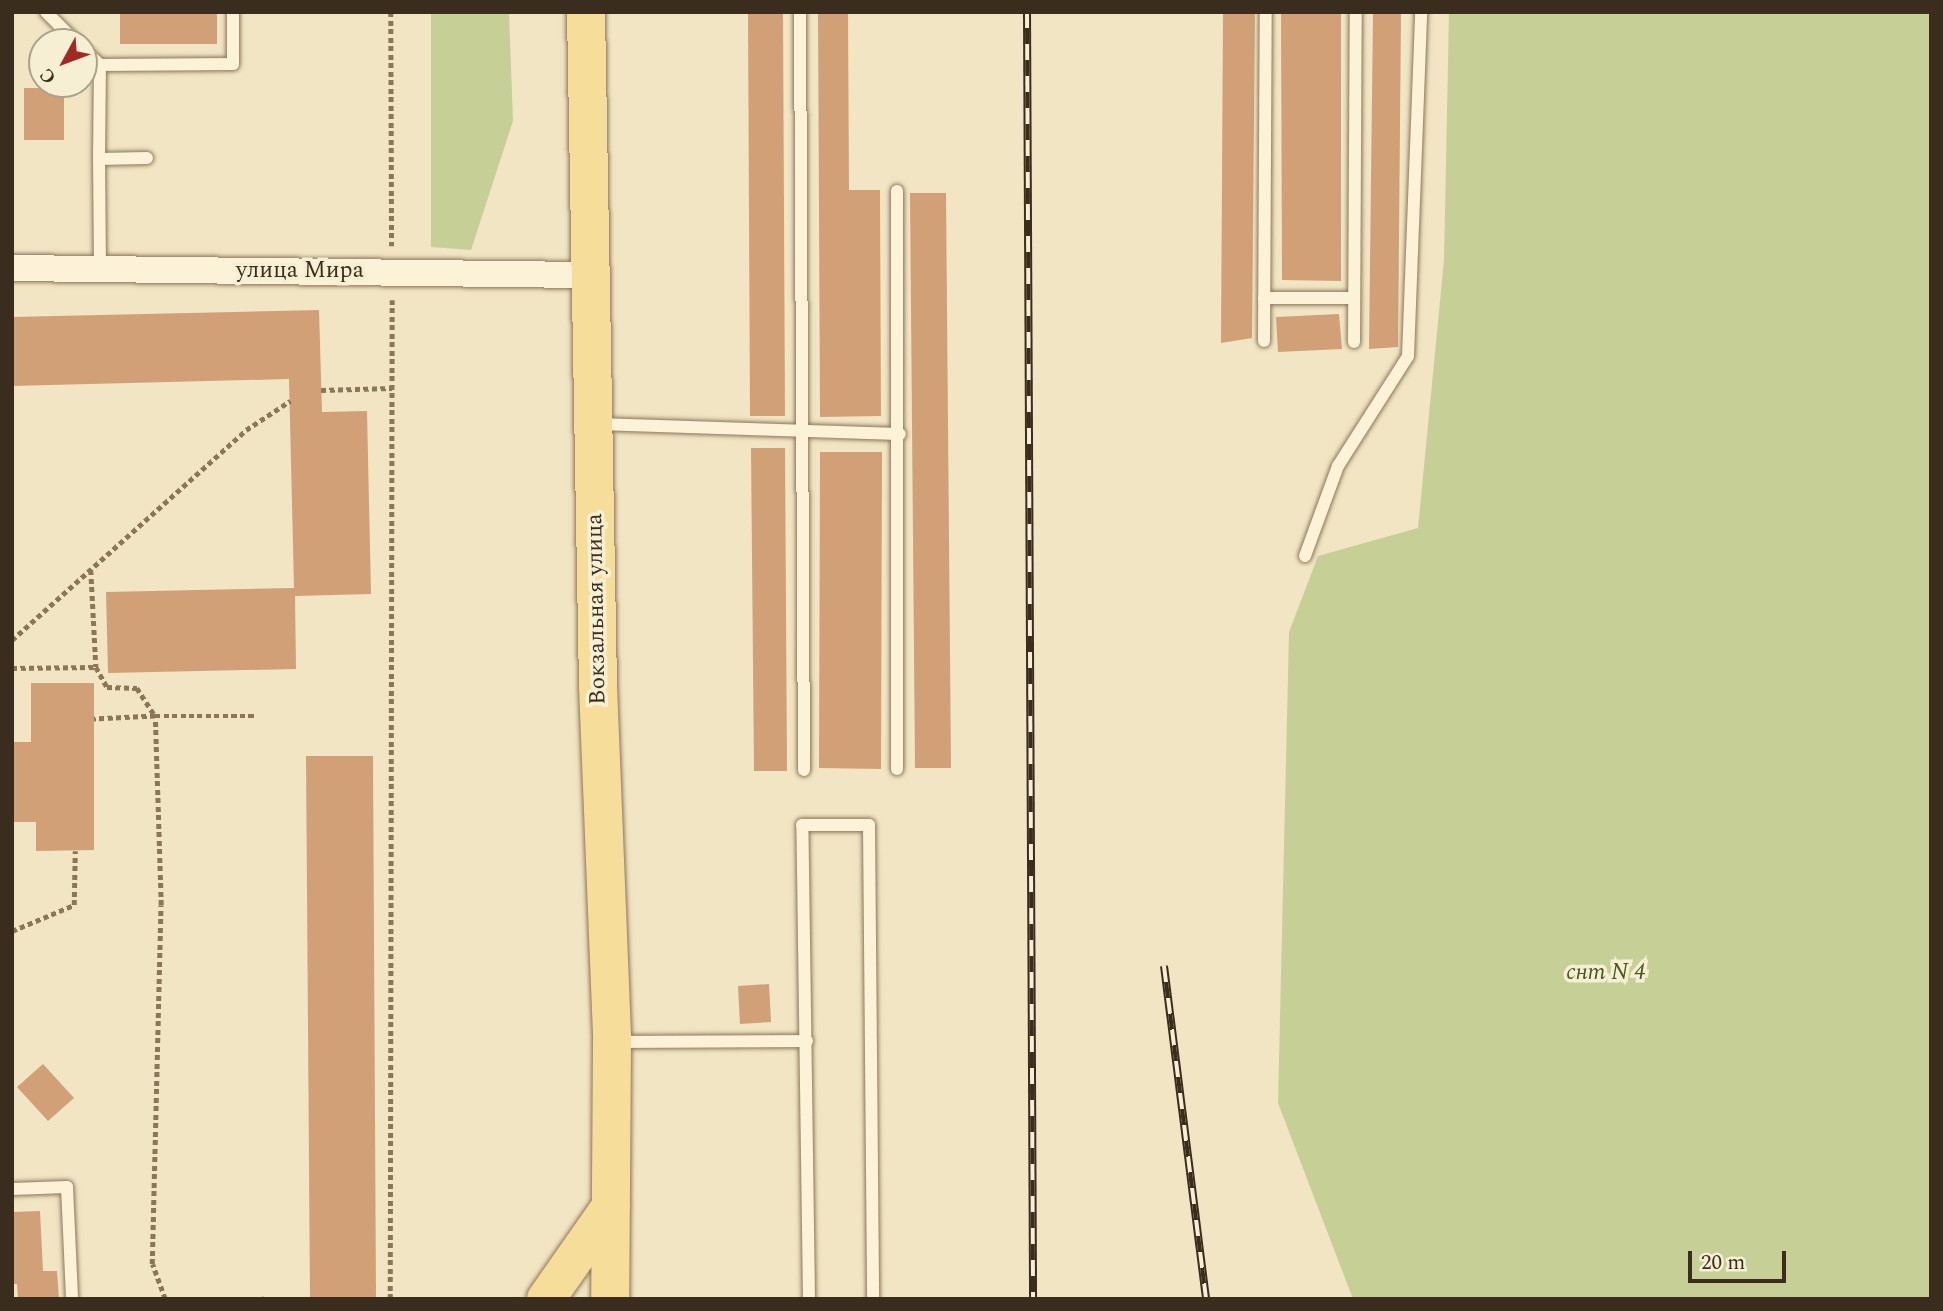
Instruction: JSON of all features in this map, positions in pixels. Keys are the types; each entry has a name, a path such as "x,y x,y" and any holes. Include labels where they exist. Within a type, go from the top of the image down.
{"main road":[{"name":"Вокзальная улица","path":"586,12 589,275 612,1042 610,1299"},
{"path":"546,1299 611,1206"}],"street":[{"name":"улица Мира","path":"12,268 589,275"}],"lane":[{"path":"46,12 62,28"},
{"path":"100,269 100,65 233,64 233,12"},
{"path":"800,12 804,770"},
{"path":"1264,341 1266,12"},
{"path":"1354,341 1356,12"},
{"path":"1305,556 1338,466 1408,356 1421,12"},
{"path":"99,159 147,158"},
{"path":"897,191 901,434 897,769"},
{"path":"1264,298 1354,298"},
{"path":"593,424 801,433 901,434"},
{"path":"809,1299 802,825 869,825 873,1299"},
{"path":"612,1042 807,1041"},
{"path":"12,1189 67,1187 72,1299"}],"path":[{"path":"390,1299 391,12"},
{"path":"321,390 391,388"},
{"path":"12,640 246,430 290,401"},
{"path":"91,570 96,667 107,687 137,688 155,716 160,905 152,1264 165,1299"},
{"path":"12,668 96,667"},
{"path":"94,719 257,716"},
{"path":"12,931 74,905 75,850"}],"green space":[{"path":"431,12 509,12 513,121 471,250 431,247"},
{"name":"снт N 4","path":"1449,12 1931,12 1931,1299 1353,1299 1278,1103 1289,632 1318,556 1418,528 1444,260"}],"building":[{"path":"120,12 217,12 217,44 120,44"},
{"path":"748,12 783,12 785,416 750,416"},
{"path":"818,12 848,12 849,190 880,190 881,416 820,417"},
{"path":"1223,12 1255,12 1252,338 1221,343"},
{"path":"1281,12 1341,12 1341,281 1282,280"},
{"path":"1373,12 1401,12 1398,347 1369,349"},
{"path":"24,88 28,88 28,98 64,98 64,140 24,140"},
{"path":"910,193 946,193 951,768 915,768"},
{"path":"319,310 322,412 367,411 371,594 295,596 296,669 108,673 106,592 294,588 289,379 12,386 12,317"},
{"path":"1339,314 1342,349 1278,352 1276,317"},
{"path":"751,448 785,448 787,771 754,771"},
{"path":"820,452 882,452 881,769 819,768"},
{"path":"31,683 94,683 94,850 36,851 36,822 12,822 12,742 31,742"},
{"path":"306,756 373,756 376,1299 310,1299"},
{"path":"769,984 771,1022 740,1024 738,986"},
{"path":"43,1064 74,1098 48,1121 17,1087"},
{"path":"40,1211 43,1271 57,1271 59,1299 18,1299 17,1284 12,1284 12,1212"}],"railway":[{"path":"1027,12 1033,1299"},
{"path":"1164,966 1206,1299"}]}
